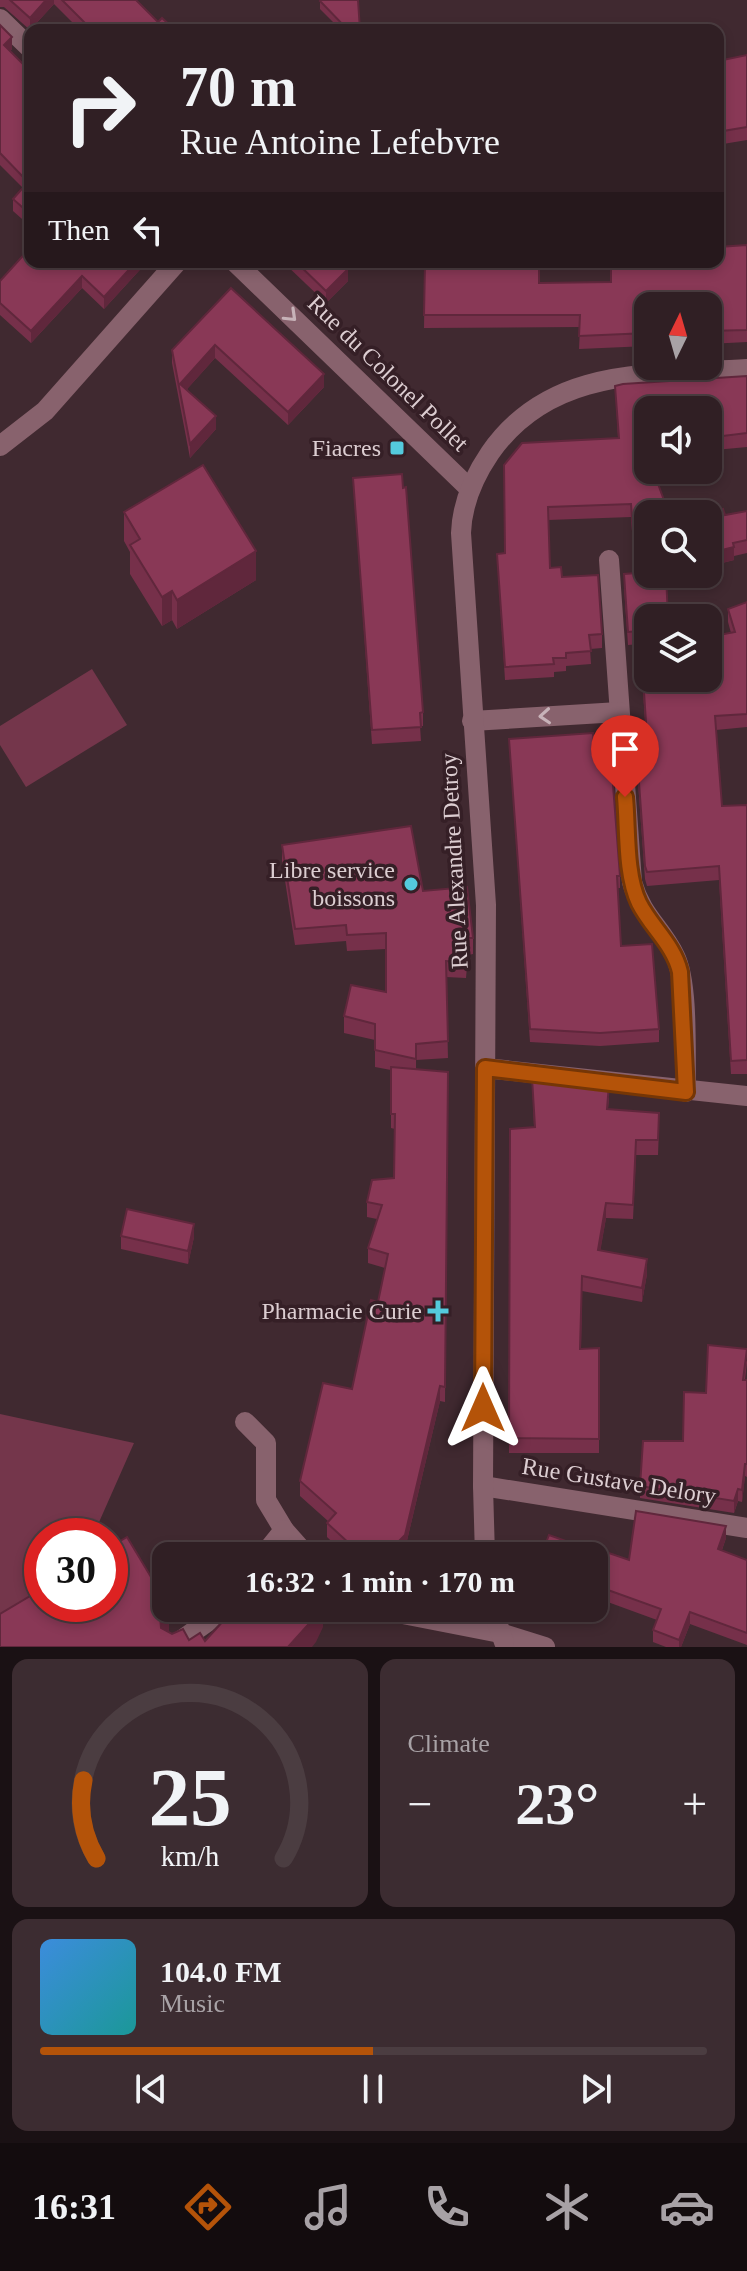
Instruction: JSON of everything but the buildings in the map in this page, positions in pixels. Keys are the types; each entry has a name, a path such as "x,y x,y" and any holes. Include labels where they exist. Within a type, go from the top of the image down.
{"street":[{"path":"0,19 24,42"},
{"path":"0,446 45,411 172,268"},
{"name":"Rue du Colonel Pollet","path":"241,268 470,489"},
{"name":"Rue Alexandre Detroy","path":"485,1542 485,882 461,533 464,509 470,489 494,448 517,422 541,404 576,387 613,379 747,369"},
{"path":"609,560 632,882 646,917 677,959 683,995 686,1092"},
{"path":"472,721 619,712"},
{"path":"485,1068 686,1092 747,1096"},
{"path":"245,1422 266,1443 266,1500 295,1542"},
{"name":"Rue Gustave Delory","path":"483,1486 747,1528"},
{"path":"274,1542 284,1530"},
{"path":"172,1647 207,1622"},
{"path":"429,1622 545,1647"}],"shaded area":[{"path":"92,669 127,725 26,787 0,745 0,726"},
{"path":"0,1414 134,1443 101,1518 24,1518 24,1616 0,1631"}],"place":[{"name":"Fiacres","path":"397,448"},
{"name":"Libre service boissons","path":"411,884"},
{"name":"Pharmacie Curie","path":"438,1311"}],"route":[{"path":"483,1408 485,1068 686,1092 680,972 677,959 637,900 632,882 625,797"}]}
